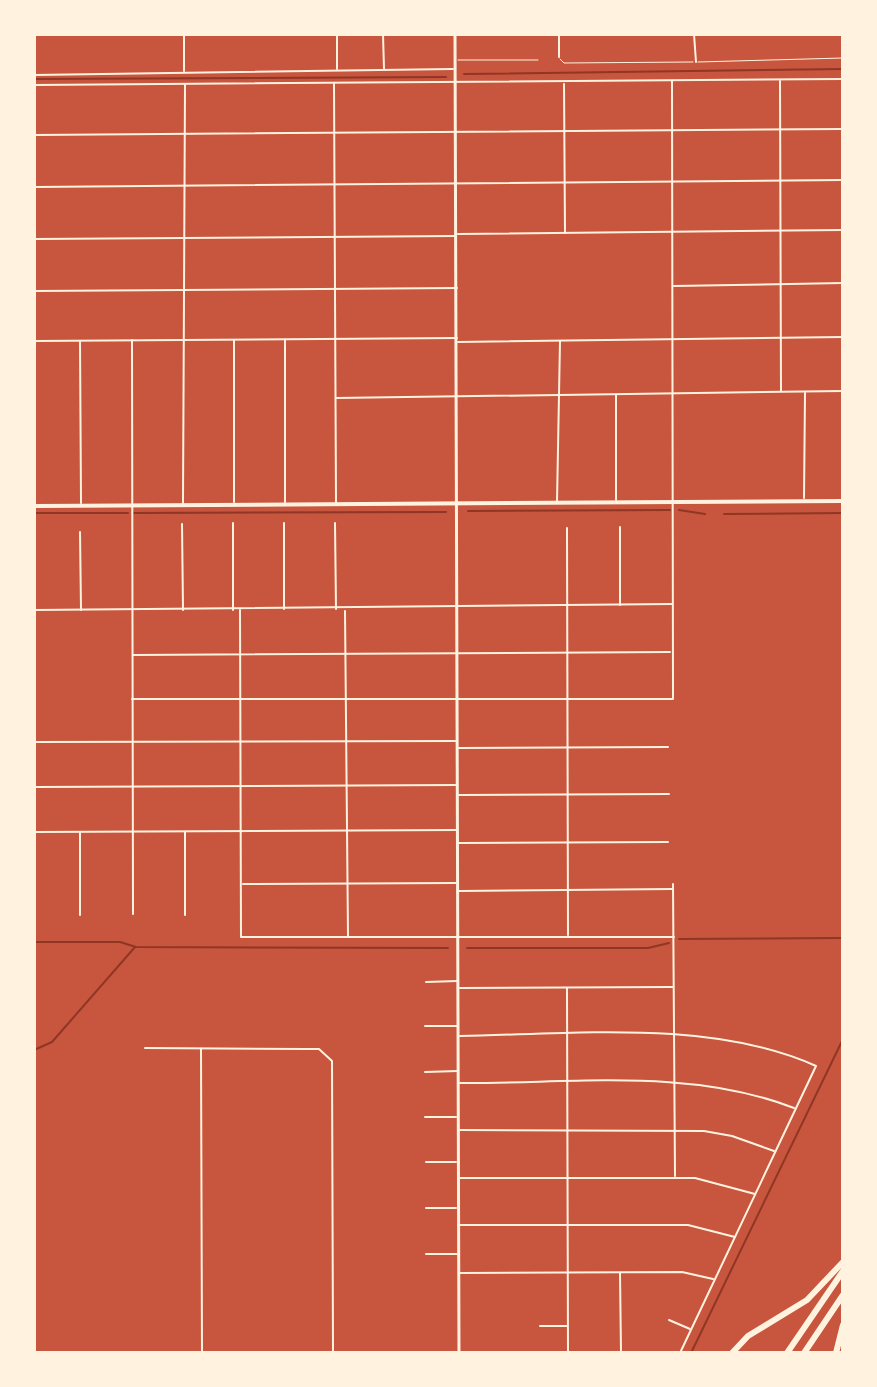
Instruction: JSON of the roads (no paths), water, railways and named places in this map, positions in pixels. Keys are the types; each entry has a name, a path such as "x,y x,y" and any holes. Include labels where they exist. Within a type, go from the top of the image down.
{"highway":[{"path":"732,1353 748,1336 807,1300 843,1262"},
{"path":"787,1353 843,1271"},
{"path":"804,1353 843,1295"},
{"path":"836,1353 843,1325"}],"main road":[{"path":"34,506 843,501"}],"street":[{"path":"184,34 184,71"},
{"path":"337,34 337,71"},
{"path":"383,34 384,70"},
{"path":"459,1353 455,34 486,34"},
{"path":"559,34 559,57"},
{"path":"694,34 696,62"},
{"path":"34,75 456,69"},
{"path":"34,85 843,79"},
{"path":"780,80 781,392"},
{"path":"132,699 673,699 672,81"},
{"path":"564,82 565,233"},
{"path":"334,83 336,504"},
{"path":"183,505 185,84"},
{"path":"34,135 843,129"},
{"path":"34,187 843,180"},
{"path":"34,239 843,230"},
{"path":"672,286 843,283"},
{"path":"34,291 457,288"},
{"path":"34,341 843,337"},
{"path":"233,339 234,504"},
{"path":"285,339 285,504"},
{"path":"80,340 81,506"},
{"path":"132,340 133,914"},
{"path":"557,502 560,340"},
{"path":"804,501 805,391"},
{"path":"336,398 843,391"},
{"path":"616,394 616,502"},
{"path":"233,523 233,610"},
{"path":"284,523 284,609"},
{"path":"335,523 336,609"},
{"path":"182,524 183,610"},
{"path":"620,527 620,605"},
{"path":"567,528 568,937"},
{"path":"80,532 81,610"},
{"path":"34,610 673,604"},
{"path":"345,609 348,936"},
{"path":"240,610 241,937 674,937"},
{"path":"132,655 673,652"},
{"path":"34,742 458,741"},
{"path":"458,748 668,747"},
{"path":"34,787 458,785"},
{"path":"458,795 669,794"},
{"path":"34,832 458,830"},
{"path":"185,831 185,915"},
{"path":"80,832 80,915"},
{"path":"458,843 668,842"},
{"path":"241,884 458,883"},
{"path":"673,884 675,1177"},
{"path":"458,891 674,889"},
{"path":"426,982 458,981"},
{"path":"458,988 674,987"},
{"path":"567,988 568,1353"},
{"path":"425,1026 459,1026"},
{"path":"459,1036 674,1035 745,1041 816,1066 680,1353"},
{"path":"145,1048 306,1049 326,1054 333,1072 333,1353"},
{"path":"201,1048 202,1353"},
{"path":"425,1072 459,1071"},
{"path":"459,1083 674,1082 729,1087 795,1108"},
{"path":"425,1117 459,1117"},
{"path":"459,1130 674,1130 725,1134 775,1151"},
{"path":"426,1162 459,1162"},
{"path":"459,1178 675,1177 708,1179 755,1194"},
{"path":"426,1208 459,1208"},
{"path":"459,1225 692,1225 735,1237"},
{"path":"426,1254 459,1254"},
{"path":"620,1272 621,1353"},
{"path":"459,1273 686,1272 714,1280"},
{"path":"669,1320 691,1330"},
{"path":"540,1326 568,1326"}],"lane":[{"path":"559,57 564,63 843,58"},
{"path":"456,60 538,60"}],"waterway":[{"path":"464,74 843,69"},
{"path":"34,79 446,77"},
{"path":"468,511 670,510"},
{"path":"679,510 705,514"},
{"path":"134,513 446,512"},
{"path":"34,513 128,513"},
{"path":"724,514 843,513"},
{"path":"679,939 843,938"},
{"path":"34,942 120,942 136,947 448,948"},
{"path":"467,948 648,948 669,943"},
{"path":"34,1050 52,1042 135,947"},
{"path":"691,1353 843,1039"}]}
